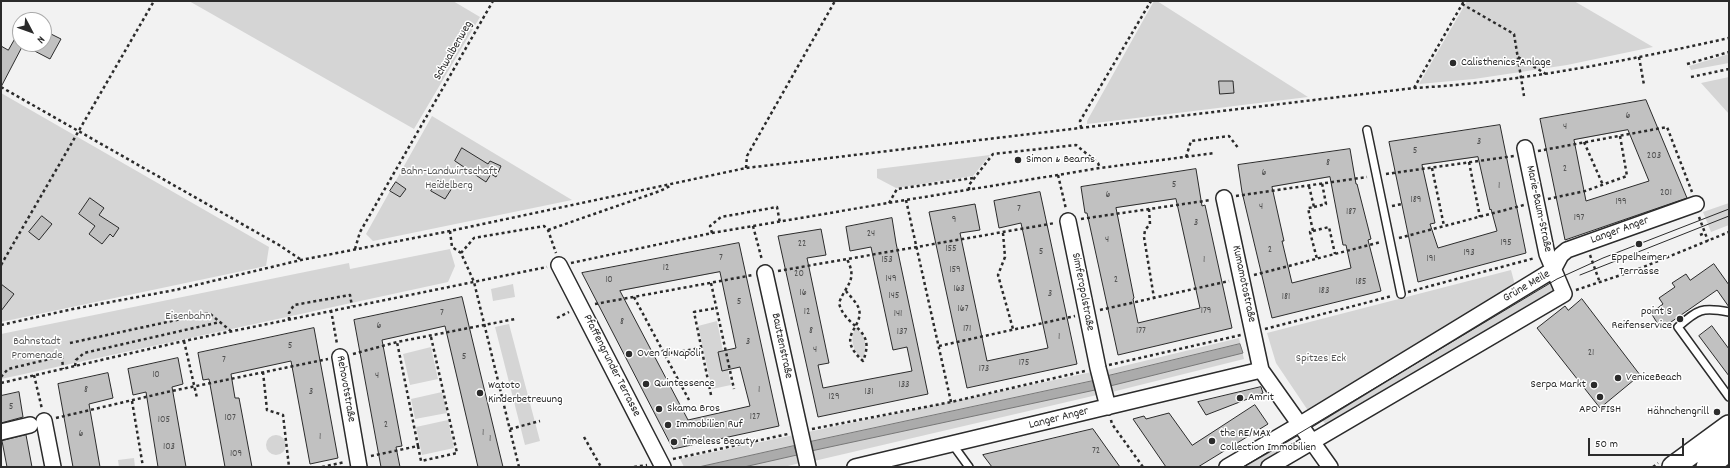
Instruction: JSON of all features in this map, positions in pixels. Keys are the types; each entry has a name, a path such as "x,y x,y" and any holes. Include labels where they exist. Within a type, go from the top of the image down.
{"main road":[{"path":"1673,467 1729,426"},
{"path":"1707,467 1729,450"}],"street":[{"name":"Marie-Baum-Straße","path":"1525,148 1547,254 1553,270"},
{"name":"Kumamotostraße","path":"1224,198 1261,370"},
{"name":"Langer Anger","path":"1553,270 1561,256 1567,250 1586,243 1698,213"},
{"name":"Simferopolstraße","path":"1068,221 1086,313 1108,407"},
{"name":"Pfaffengrunder Terrasse","path":"559,265 661,464"},
{"name":"Grüne Meile","path":"1227,467 1299,425 1553,270 1564,294 1269,467"},
{"name":"Bautzenstraße","path":"765,273 808,467"},
{"name":"Rehovotstraße","path":"340,357 358,463"},
{"name":"Langer Anger","path":"855,467 953,445 1261,370"},
{"path":"1261,370 1330,467"},
{"path":"1,432 33,424 52,467"}],"lane":[{"path":"1367,130 1401,294"},
{"path":"1729,312 1708,309 1701,310 1693,314 1678,327 1729,397"},
{"path":"953,445 969,467"}],"path":[{"path":"1,265 154,1"},
{"name":"Schwalbenweg","path":"355,249 360,232 494,1"},
{"path":"746,168 747,156 835,1"},
{"path":"1080,128 1080,121 1151,1"},
{"path":"1414,88 1464,1"},
{"path":"1462,4 1514,34 1524,96"},
{"path":"1,325 73,309 175,290 301,260 450,231 746,168 1414,88 1521,78 1639,57 1729,38"},
{"path":"1687,64 1729,52"},
{"path":"1518,57 1546,74"},
{"path":"1639,57 1644,85"},
{"path":"1691,77 1729,70"},
{"path":"1,88 279,245 301,260"},
{"path":"1667,127 1708,241"},
{"path":"1186,157 1191,141 1229,136 1239,149"},
{"path":"939,346 1241,278 1602,185 1627,176 1620,136"},
{"path":"1584,142 1602,185"},
{"path":"969,190 969,185 993,154 1076,145 1098,164 1100,168"},
{"path":"1,383 184,341 712,233 780,223 906,200 1100,168 1215,153"},
{"path":"1469,162 1480,217"},
{"path":"1432,168 1444,226"},
{"path":"581,306 1068,221 1058,175"},
{"path":"889,203 898,189 974,178"},
{"path":"548,230 660,191 676,183"},
{"path":"1317,258 1310,232 1313,231 1308,208 1326,204 1322,184"},
{"path":"1309,186 1314,206"},
{"path":"906,200 951,402"},
{"path":"712,233 710,226 721,217 777,207 780,223"},
{"path":"1149,209 1150,224 1144,230 1144,237 1154,298"},
{"path":"461,253 474,238 544,226 548,230 559,265"},
{"path":"753,226 765,273"},
{"path":"1313,231 1329,227 1335,254"},
{"path":"450,231 452,246 461,253 474,282 519,467"},
{"path":"1003,232 1005,257 998,275 1013,329"},
{"path":"1564,294 1600,283 1729,232"},
{"path":"1700,235 1705,233"},
{"path":"1586,243 1600,283"},
{"path":"846,291 859,310 859,318 856,325 850,335 851,346 856,355 862,361 867,351 866,339 862,332 856,325 849,319 841,309 840,303 846,291 851,281 852,275 852,268 847,259"},
{"path":"711,283 734,389"},
{"path":"289,320 289,313 294,305 350,295 352,306"},
{"path":"634,297 689,400"},
{"path":"711,395 694,312 716,308"},
{"name":"Rehovotstraße","path":"331,310 340,357"},
{"path":"70,343 209,313 232,332"},
{"path":"557,318 562,316"},
{"path":"484,325 515,319"},
{"path":"75,366 76,360 84,353 221,322"},
{"path":"661,464 799,431 951,402 1253,332"},
{"path":"397,342 421,461 457,453 431,337"},
{"path":"184,341 197,398"},
{"path":"664,354 701,348"},
{"path":"1,377 8,369 62,356 63,369"},
{"path":"263,372 267,410 283,415 288,467"},
{"path":"34,375 33,424 132,400 195,387"},
{"path":"132,400 143,467"},
{"path":"1108,407 1112,424 1143,467"},
{"path":"510,429 540,421"},
{"path":"584,437 601,467"},
{"path":"322,467 358,463 378,453 418,446"}],"green space":[{"path":"189,1 453,1 480,17 414,129"},
{"path":"1154,1 1157,1 1308,97 1087,124 1087,121"},
{"path":"1467,1 1574,1 1653,47 1567,65 1474,79 1419,84"},
{"path":"1729,54 1729,63 1691,70 1689,66"},
{"path":"1729,77 1729,114 1701,83"},
{"path":"1,93 269,247 266,266 1,322"},
{"name":"Bahn-Landwirtschaft Heidelberg","path":"432,116 572,200 373,241 366,234"},
{"path":"990,155 973,176 896,188 877,178 877,169"},
{"path":"1729,203 1729,225 1711,232 1703,212"},
{"name":"Bahnstadt Promenade","path":"450,249 455,266 448,282 1,379 1,334 349,263 350,269"},
{"name":"Spitzes Eck","path":"1511,270 1516,289 1309,412 1276,363 1267,333"},
{"path":"1547,281 1552,287 1552,295 1328,428 1319,415"},
{"path":"513,284 515,297 493,301 491,289"},
{"path":"717,321 723,351 718,352 722,371 728,370 731,385 712,389 698,326"},
{"path":"509,324 540,441 525,445 495,327"},
{"path":"856,328 862,334 866,346 862,358 856,352 852,340"},
{"path":"1239,338 1244,359 1112,392 1107,370"},
{"path":"431,347 438,379 410,385 403,354"},
{"path":"1092,372 1097,395 814,461 808,432"},
{"path":"442,392 447,413 415,419 411,399"},
{"path":"448,420 454,448 422,455 416,427"},
{"path":"276,435 283,438 286,445 283,452 276,455 269,452 266,445 269,438"},
{"path":"794,435 800,463 784,467 684,467 680,459"},
{"path":"1275,443 1281,454 1259,467 1236,467"},
{"path":"134,458 135,467 119,467 118,460"}],"shaded area":[{"path":"1240,344 1243,353 1110,386 1108,376"},
{"path":"1093,381 1095,390 811,451 810,442"},
{"path":"794,446 797,455 744,467 699,467"}],"building":[{"path":"52,34 61,39 50,59 36,52 52,52"},
{"path":"12,43 12,52 19,52 1,87 1,46 8,50"},
{"path":"1219,81 1233,81 1234,93 1220,94"},
{"path":"1646,100 1687,198 1565,240 1540,119","holes":["1628,130 1649,181 1586,201 1574,140"]},
{"path":"1500,125 1526,253 1418,282 1389,142","holes":["1478,157 1490,210 1491,209 1497,231 1438,248 1430,224 1435,223 1422,165"]},
{"path":"462,148 488,164 490,161 501,166 496,177 491,174 486,182 455,161"},
{"path":"1350,149 1356,184 1371,239 1368,240 1381,291 1272,318 1242,192 1238,165","holes":["1330,177 1343,245 1346,245 1351,268 1292,283 1282,241 1284,241 1272,187"]},
{"path":"1196,169 1202,206 1205,205 1232,328 1118,355 1087,213 1085,213 1081,187","holes":["1176,199 1200,308 1138,323 1116,208"]},
{"path":"438,180 452,188 445,199 431,191"},
{"path":"396,182 406,189 400,197 390,191"},
{"path":"1040,192 1077,364 967,388 929,212 975,204 980,230 960,233 987,361 1048,348 1021,223 999,228 994,201"},
{"path":"90,198 104,208 99,215 119,228 113,237 110,234 102,244 89,234 95,226 79,214"},
{"path":"42,216 52,224 39,240 29,232"},
{"path":"892,218 928,394 818,417 778,236 821,229 826,255 807,258 829,363 818,365 823,388 912,371 907,347 893,350 871,247 850,251 846,227"},
{"path":"739,243 779,426 673,449 582,273","holes":["720,272 736,348 718,352 722,371 740,367 750,406 688,420 620,291"]},
{"path":"1714,264 1729,285 1729,307 1717,290 1661,329 1651,313 1663,304 1659,298 1675,287 1672,283 1686,274 1690,280"},
{"path":"1,284 14,294 1,311"},
{"path":"462,297 503,467 478,467 445,326 382,340 402,446 396,447 400,467 381,467 354,320"},
{"path":"1582,299 1640,375 1600,408 1537,328 1565,306 1568,310"},
{"path":"1712,326 1729,349 1729,376 1699,336"},
{"path":"314,328 338,458 310,464 291,361 231,374 235,398 239,398 252,467 225,467 209,379 203,380 198,353"},
{"path":"178,358 183,384 172,387 186,467 158,467 146,392 133,395 128,369"},
{"path":"108,373 113,398 89,404 100,467 73,467 58,384"},
{"path":"1261,387 1263,393 1206,415 1198,402"},
{"path":"19,392 23,417 1,423 1,396"},
{"path":"1255,405 1268,424 1198,467 1166,467 1133,419 1144,416 1146,419 1169,413 1192,445"},
{"path":"1093,429 1120,467 992,467 983,455"},
{"path":"26,435 32,467 7,467 2,441"}],"tram line":[{"path":"1243,467 1557,279 1603,258 1729,209"},
{"path":"1580,275 1729,216"}],"place":[{"name":"Calisthenics-Anlage","path":"1453,63"},
{"name":"Simon & Bearns","path":"1018,160"},
{"name":"Eppelheimer Terrasse","path":"1639,244"},
{"name":"point S Reifenservice","path":"1680,319"},
{"name":"Oven di Napoli","path":"629,354"},
{"name":"VeniceBeach","path":"1618,378"},
{"name":"Quintessence","path":"646,384"},
{"name":"Serpa Markt","path":"1594,385"},
{"name":"Watoto Kinderbetreuung","path":"480,393"},
{"name":"APO FISH","path":"1600,397"},
{"name":"Amrit","path":"1240,398"},
{"name":"Skama Bros","path":"659,409"},
{"name":"Hähnchengrill","path":"1717,412"},
{"name":"Immobilien Ruf","path":"668,425"},
{"name":"the RE/MAX Collection Immobilien","path":"1212,441"},
{"name":"Timeless Beauty","path":"674,442"}],"park label":[{"name":"Eisenbahn","path":"188,317"}]}
